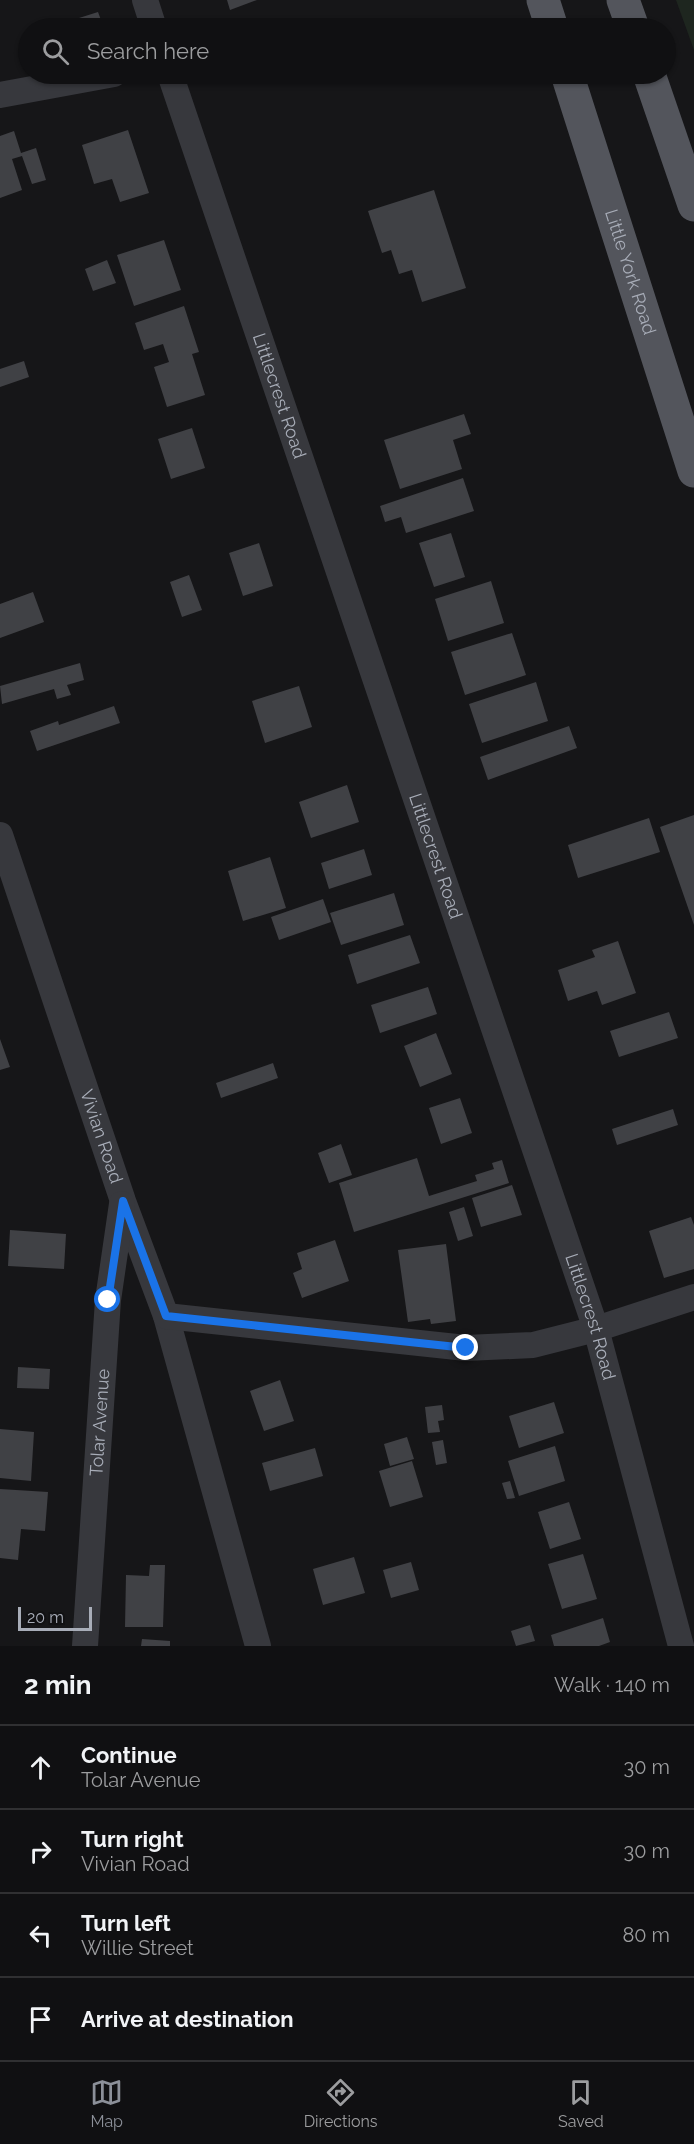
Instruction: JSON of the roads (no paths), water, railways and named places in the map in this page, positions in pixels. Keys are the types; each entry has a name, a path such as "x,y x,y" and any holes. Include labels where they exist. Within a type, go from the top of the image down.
{"main road":[{"path":"543,0 549,18"},
{"path":"623,0 629,18"},
{"name":"Little York Road","path":"570,84 694,471"},
{"path":"652,84 694,205"}],"street":[{"path":"145,0 151,18"},
{"path":"0,95 60,84"},
{"name":"Littlecrest Road","path":"173,84 596,1329 681,1646"},
{"name":"Vivian Road","path":"0,835 123,1201 166,1316 258,1646"},
{"name":"Tolar Avenue","path":"85,1646 108,1300 123,1201"},
{"path":"166,1316 466,1348 533,1345 596,1329 694,1297"}]}
